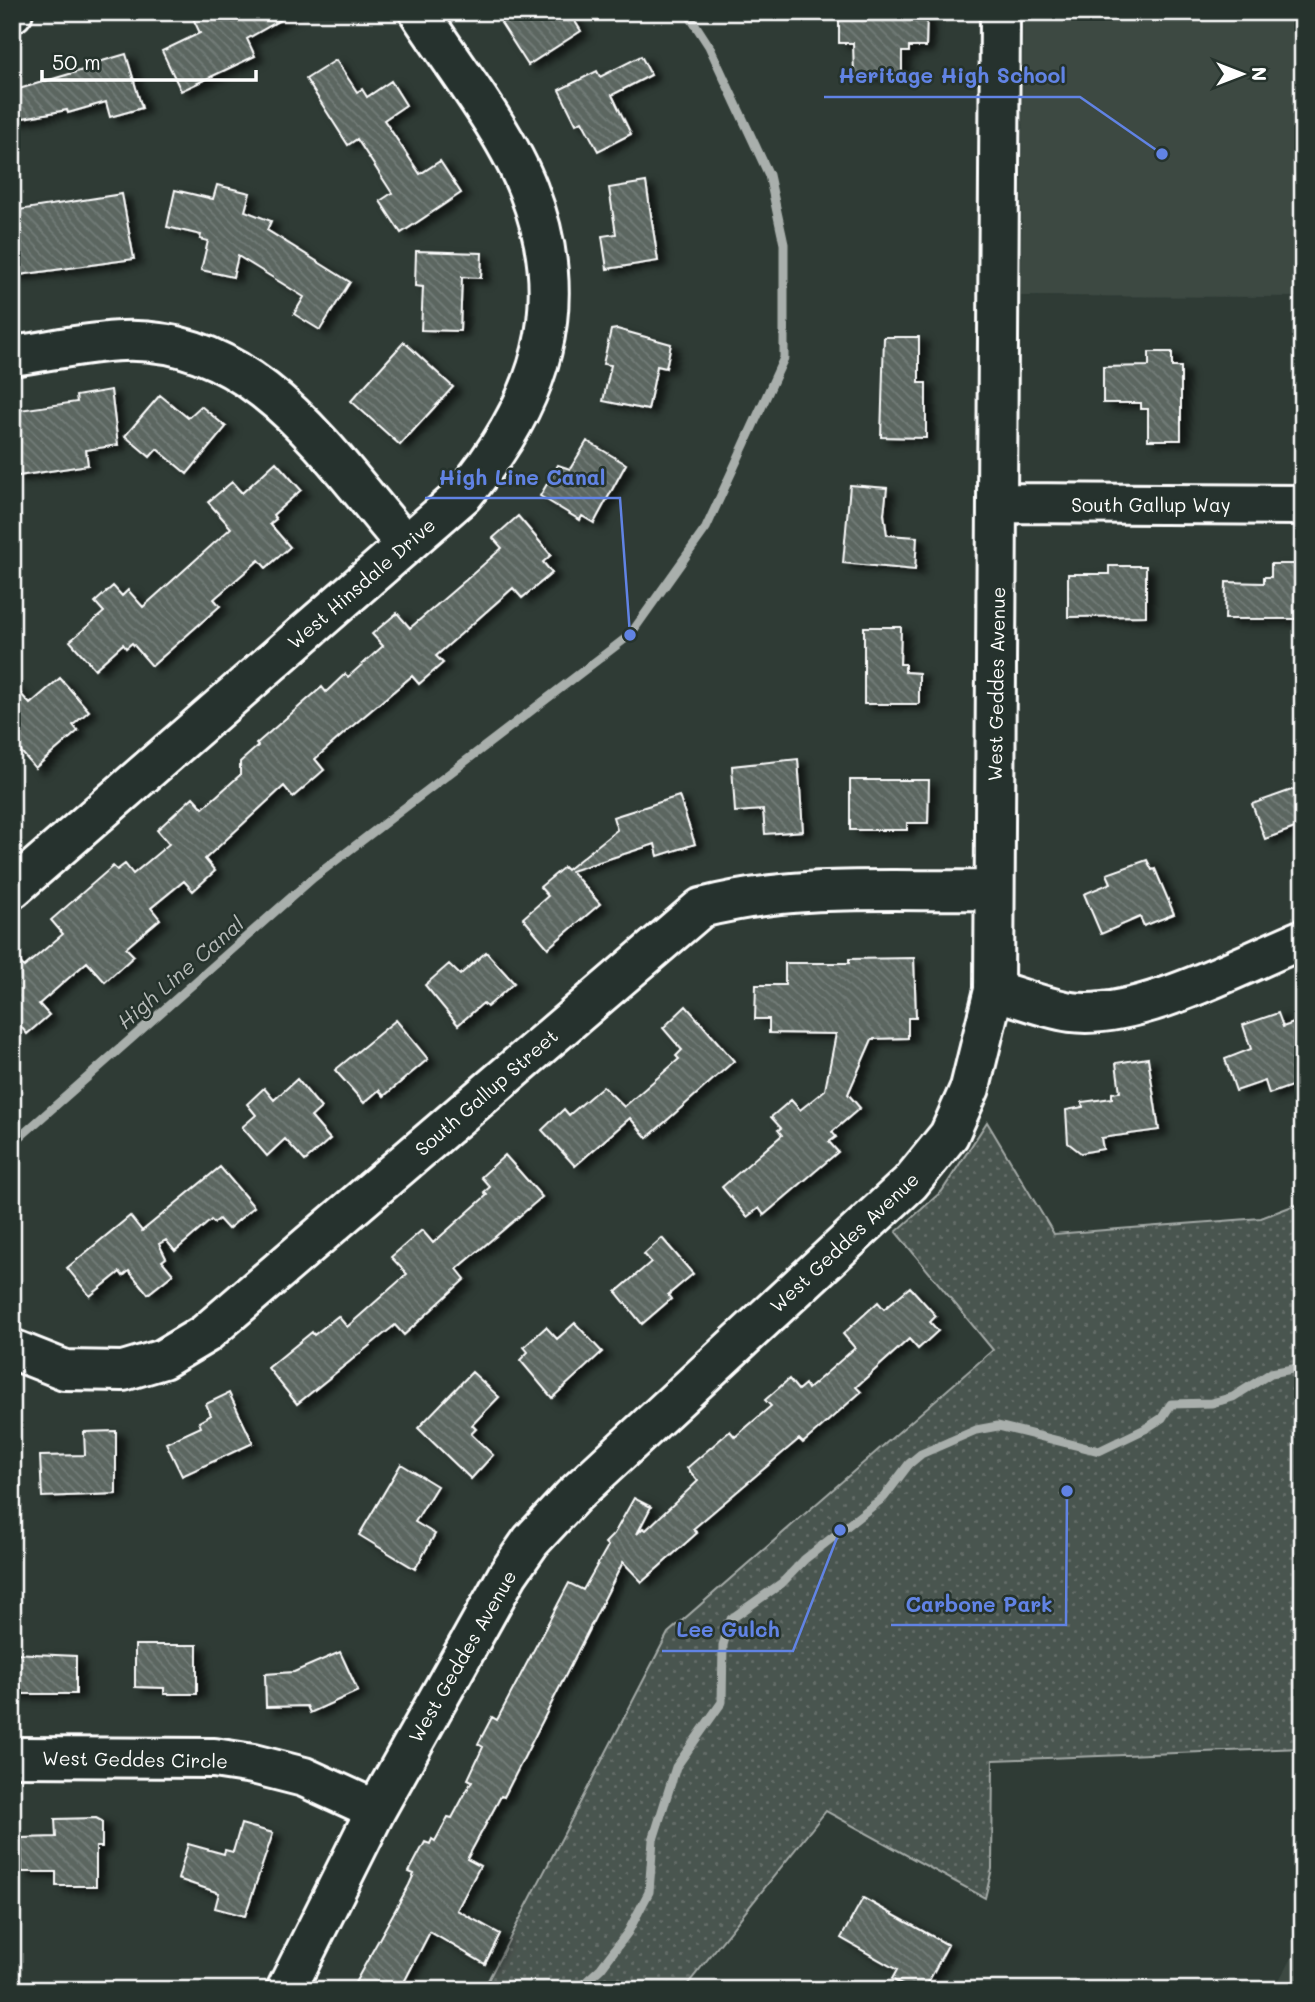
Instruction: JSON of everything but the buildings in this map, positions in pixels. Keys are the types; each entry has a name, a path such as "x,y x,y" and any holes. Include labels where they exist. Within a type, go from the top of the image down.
{"street":[{"name":"West Hinsdale Drive","path":"19,870 463,495 494,457 519,416 543,345 549,300 541,235 528,190 502,140 419,12"},
{"name":"West Geddes Avenue","path":"286,1990 376,1810 508,1574 531,1541 573,1496 911,1183 949,1135 970,1087 993,990 999,503 1000,12"},
{"path":"12,356 124,341 190,349 225,362 280,400 405,544"},
{"name":"South Gallup Way","path":"999,503 1303,505"},
{"name":"South Gallup Street","path":"12,1349 65,1370 123,1371 163,1359 205,1334 701,908 736,899 778,893 993,890"},
{"path":"993,990 1071,1012 1104,1011 1148,1003 1303,939"},
{"name":"West Geddes Circle","path":"12,1757 214,1758 253,1764 304,1777 376,1810"}],"shaded area":[{"path":"1023,12 1303,12 1303,297 1021,296"},
{"path":"987,1122 1054,1234 1261,1218 1303,1202 1303,1748 993,1760 992,1869 985,1898 826,1811 683,1990 483,1990 668,1633 993,1350 896,1232 942,1191"},
{"path":"1303,1935 1303,1990 1274,1990"}],"waterway":[{"name":"High Line Canal","path":"12,1144 313,878 630,635 706,528 784,358 784,244 769,175 709,46 687,12"},
{"path":"577,1990 601,1968 628,1932 649,1892 653,1840 676,1767 722,1702 723,1645 731,1619 782,1583 805,1559 884,1497 909,1464 921,1454 976,1430 998,1426 1099,1451 1162,1418 1171,1404 1212,1403 1233,1397 1271,1373 1303,1367"}],"place":[{"name":"Heritage High School","path":"1162,154"},
{"name":"High Line Canal","path":"630,635"},
{"name":"Carbone Park","path":"1067,1491"},
{"name":"Lee Gulch","path":"840,1530"}]}
